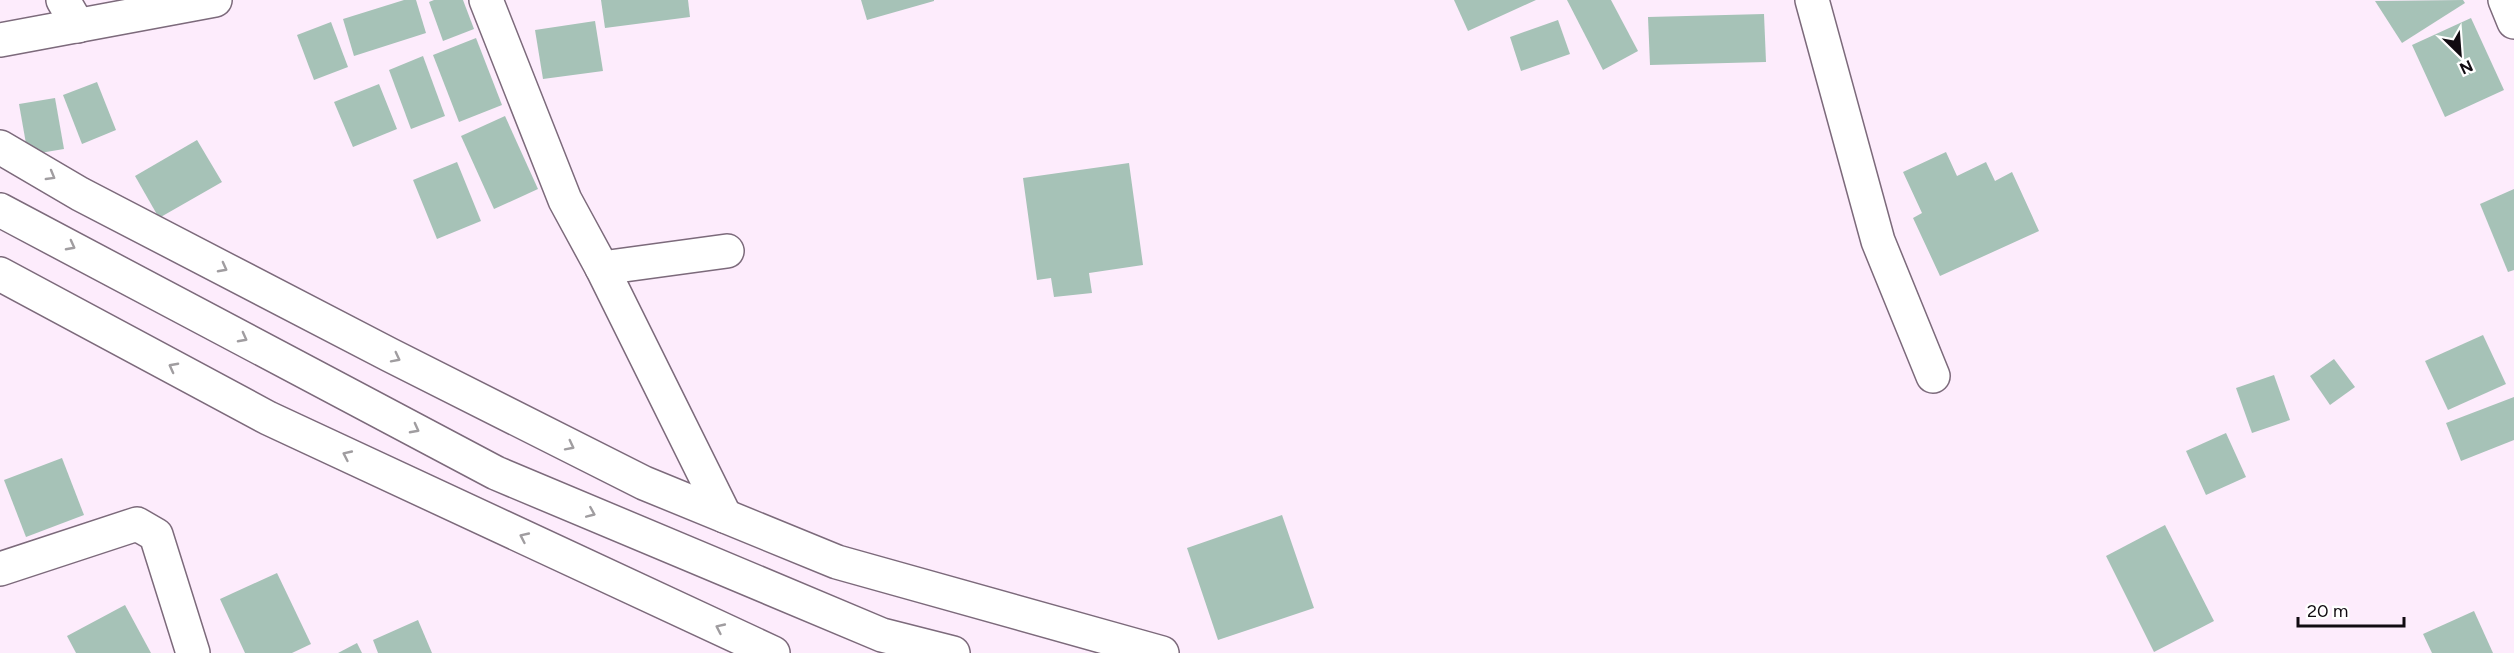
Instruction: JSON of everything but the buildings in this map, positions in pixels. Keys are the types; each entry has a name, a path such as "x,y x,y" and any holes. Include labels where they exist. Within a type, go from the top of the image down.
{"main road":[{"path":"0,40 71,13 215,0"},
{"path":"486,0 565,200 602,268 725,516"},
{"path":"1812,0 1878,241 1933,376"},
{"path":"2505,0 2514,22"},
{"path":"0,147 80,194 390,355 644,483 837,562 1162,653"},
{"path":"0,210 496,473 882,635 953,653"},
{"path":"602,268 727,251"},
{"path":"0,274 268,418 773,653"},
{"path":"0,569 137,524 156,535 193,653"}]}
